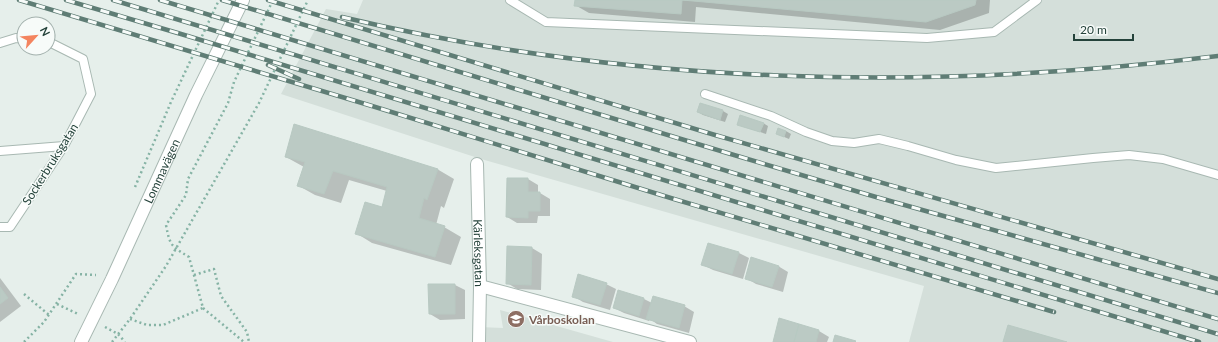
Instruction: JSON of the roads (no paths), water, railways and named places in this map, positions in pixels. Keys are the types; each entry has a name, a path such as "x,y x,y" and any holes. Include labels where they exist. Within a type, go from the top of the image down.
{"street":[{"name":"Lommavägen","path":"81,342 112,279 196,95 243,0"},
{"name":"Kärleksgatan","path":"476,164 480,286 479,342"},
{"path":"480,286 690,342"}],"lane":[{"path":"510,0 546,22 927,38 994,32 1037,0"},
{"path":"0,43 16,38"},
{"name":"Sockerbruksgatan","path":"0,227 10,227 64,146 91,94 83,59 56,46"},
{"path":"705,94 771,116 832,142 854,143 879,139 956,160 996,168 1129,155 1163,159 1218,175"},
{"path":"0,152 64,146"}],"railway":[{"path":"19,0 674,199 1054,312"},
{"path":"66,0 1199,342"},
{"path":"113,0 1218,334"},
{"path":"160,0 1218,319"},
{"path":"222,0 876,197 1218,293"},
{"path":"268,0 715,135 1218,279"},
{"path":"342,17 450,40 558,57 668,69 778,76 888,77 998,75 1108,67 1218,56"},
{"path":"268,65 299,79"}],"place":[{"name":"Vårboskolan","path":"516,319"}]}
